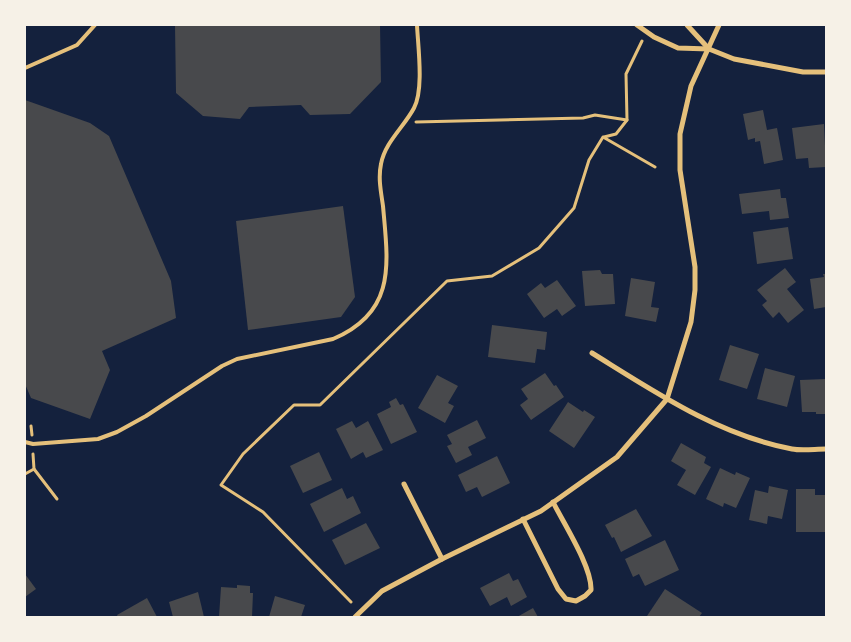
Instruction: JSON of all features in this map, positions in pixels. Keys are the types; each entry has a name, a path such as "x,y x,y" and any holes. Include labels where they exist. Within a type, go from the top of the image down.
{"street":[{"path":"637,25 654,37 678,48 709,49 744,61 803,72 826,72"},
{"path":"687,25 709,49"},
{"path":"356,617 382,591 540,511 553,502 617,457 667,399 691,322 695,290 695,267 680,170 680,134 691,86 719,25"},
{"path":"592,353 667,399 734,433 793,449 826,449"},
{"path":"404,484 442,559"},
{"path":"523,519 558,589 566,599 576,601 585,596 591,590 591,581 553,502"}],"lane":[{"path":"25,68 77,44 95,25"},
{"path":"25,442 33,444 98,439 117,432 146,416 222,366 237,359 333,339 347,333 369,314 378,301 385,284 387,251 380,175 381,162 386,150 415,107 420,92 417,25"}],"path":[{"path":"351,602 263,512 221,485 243,454 294,405 320,406 447,281 492,276 539,248 574,208 588,160 603,138 616,134 626,120 626,74 646,31"},
{"path":"405,122 583,118 595,115 626,120"},
{"path":"603,138 655,167"},
{"path":"34,469 57,499"}],"building":[{"path":"175,25 380,25 381,82 350,114 310,115 301,105 249,107 240,119 203,116 176,93"},
{"path":"25,100 90,123 109,136 171,281 176,318 102,351 110,370 90,419 31,398 25,384"},
{"path":"763,110 767,130 777,128 783,160 764,164 760,141 755,142 755,138 748,140 743,114"},
{"path":"824,124 826,167 809,168 808,158 796,159 792,128"},
{"path":"780,189 781,198 786,198 789,218 770,220 769,211 742,214 739,194"},
{"path":"343,206 355,297 341,317 248,330 236,221"},
{"path":"788,227 793,259 757,264 753,232"},
{"path":"785,268 796,282 787,289 804,310 788,323 779,312 773,318 762,305 767,301 757,290"},
{"path":"600,270 602,274 613,274 615,304 585,306 582,271"},
{"path":"823,274 826,274 826,307 814,309 810,279 824,277"},
{"path":"631,278 655,282 651,307 659,308 656,322 625,316"},
{"path":"557,280 576,306 562,316 557,309 544,318 527,294 541,283 545,288"},
{"path":"492,325 547,332 545,350 537,349 535,363 488,357"},
{"path":"730,345 759,354 747,389 719,380"},
{"path":"765,368 795,376 787,407 757,399"},
{"path":"545,373 564,397 531,420 520,405 528,399 521,389"},
{"path":"437,375 458,386 448,403 454,406 445,423 418,408"},
{"path":"826,379 826,414 802,412 800,380"},
{"path":"396,398 400,405 403,404 417,432 391,444 377,414 391,407 389,402"},
{"path":"568,402 595,417 574,448 549,431"},
{"path":"477,420 486,438 468,447 472,455 456,463 447,446 452,444 447,435"},
{"path":"352,421 356,428 368,421 383,450 366,458 363,452 351,459 336,429"},
{"path":"681,443 706,457 704,463 711,467 695,495 677,485 686,470 671,461"},
{"path":"319,452 332,480 303,493 290,466"},
{"path":"497,456 510,483 482,497 477,487 466,492 458,475"},
{"path":"720,468 735,475 736,472 750,478 736,508 724,503 723,507 706,499"},
{"path":"769,486 788,490 782,519 768,516 767,524 749,520 755,490 768,493"},
{"path":"342,488 347,499 353,496 361,513 324,532 310,504"},
{"path":"796,489 815,489 815,495 826,495 826,532 796,532"},
{"path":"636,509 652,536 621,552 614,537 612,538 605,525"},
{"path":"366,523 380,548 345,565 332,540"},
{"path":"665,540 679,570 645,586 639,574 633,577 625,559"},
{"path":"509,573 513,581 518,579 527,597 511,606 507,597 490,606 480,588"},
{"path":"25,574 36,589 25,597"},
{"path":"237,585 250,586 250,593 253,593 252,617 219,617 221,587 237,588"},
{"path":"665,589 702,613 699,617 647,616"},
{"path":"198,592 204,617 173,617 169,602"},
{"path":"275,596 305,605 301,617 269,617"},
{"path":"147,598 157,617 118,617 117,615"},
{"path":"533,608 538,617 517,617"}]}
